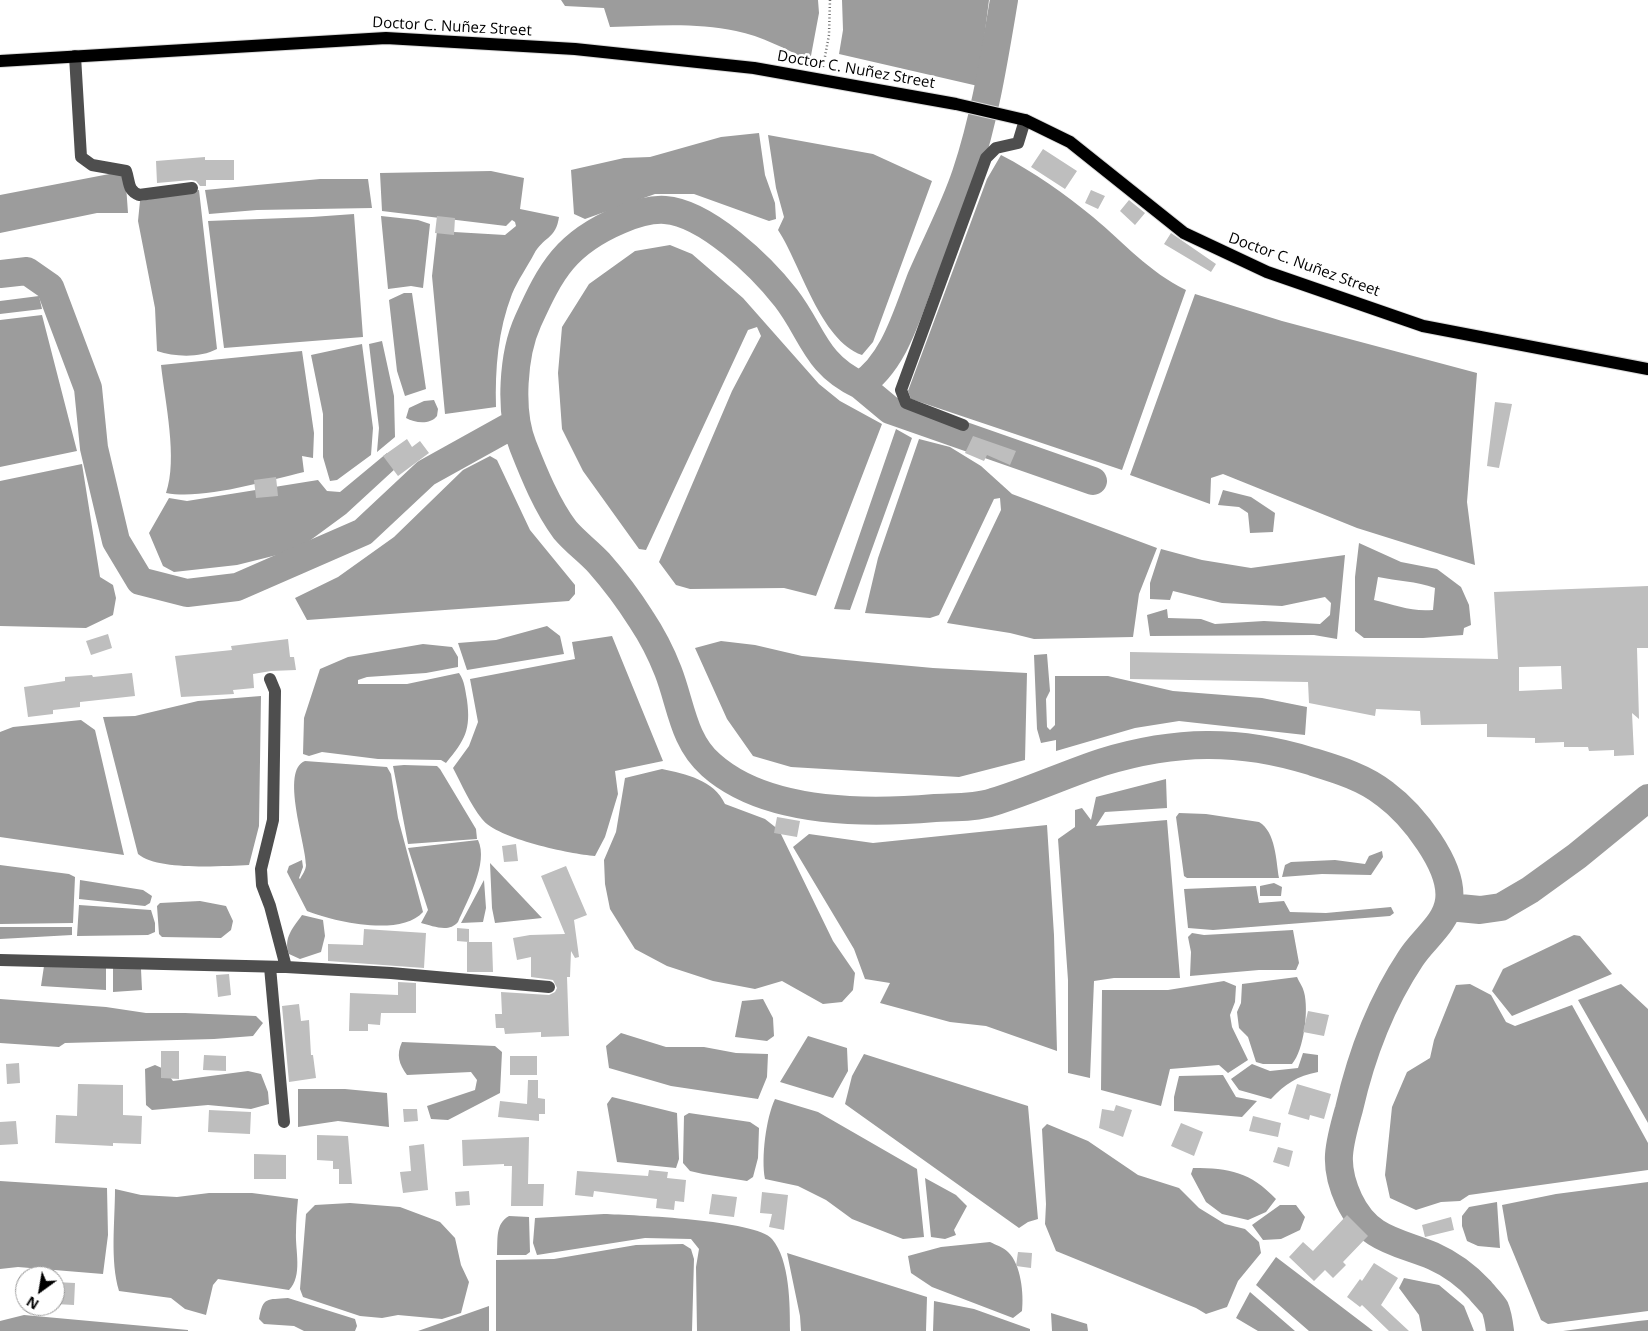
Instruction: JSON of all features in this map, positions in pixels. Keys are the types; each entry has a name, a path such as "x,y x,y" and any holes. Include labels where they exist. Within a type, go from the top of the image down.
{"main road":[{"name":"Doctor C. Nuñez Street","path":"0,62 386,38 584,50 754,68 956,104 1025,120 1070,142 1184,233 1267,272 1423,326 1648,370"}],"street":[{"path":"74,56 81,157 92,165 126,171 129,187 139,195 192,188"},
{"path":"962,425 906,403 901,390 986,158 996,148 1018,143 1025,120"},
{"path":"270,679 275,691 273,820 261,869 262,885 270,906 286,967"},
{"path":"0,960 286,967 391,973 549,987"},
{"path":"270,967 284,1122"}],"path":[{"path":"821,81 829,35 830,0"}],"shaded area":[{"path":"561,0 818,0 819,13 810,61 745,33 720,28 673,25 610,27 604,8 565,6"},
{"path":"842,0 989,0 978,86 839,54 843,30"},
{"path":"759,133 765,175 775,203 776,219 769,221 694,194 655,194 585,219 574,214 571,170 624,158 650,157 721,137"},
{"path":"768,135 873,154 932,181 873,342 862,355 847,347 834,334 823,318 778,230 784,217 776,188"},
{"path":"1001,155 1060,192 1093,217 1148,266 1186,290 1122,470 911,399 908,391 987,179"},
{"path":"125,171 128,213 97,213 0,233 0,195"},
{"path":"491,171 524,178 520,209 559,217 555,230 538,248 520,279 507,308 498,350 496,407 445,414 432,276 437,231 505,235 516,226 515,222 512,220 506,226 382,211 380,173"},
{"path":"320,179 368,179 372,208 257,210 209,214 205,190"},
{"path":"199,190 217,349 203,354 187,356 157,351 155,308 138,221 140,201"},
{"path":"354,214 363,337 224,348 208,221"},
{"path":"381,216 418,220 430,224 423,288 411,286 388,289"},
{"path":"670,245 692,254 743,298 819,384 840,401 882,424 816,596 784,588 690,589 676,585 659,562 732,391 761,336 757,327 748,330 646,550 639,549 583,471 562,429 558,373 562,327 589,284 635,251"},
{"path":"404,293 412,293 426,389 405,396 397,371 389,300"},
{"path":"1195,294 1282,321 1477,373 1467,502 1475,565 1357,528 1223,474 1211,478 1210,504 1130,475"},
{"path":"39,296 42,309 0,314 0,301"},
{"path":"42,315 77,451 0,467 0,320"},
{"path":"382,341 394,396 395,437 377,452 379,428 369,344"},
{"path":"362,344 373,428 371,455 337,480 330,481 323,457 323,414 311,355"},
{"path":"302,351 314,433 313,458 302,456 304,472 216,492 198,494 166,493 171,464 171,447 161,365"},
{"path":"434,400 438,409 437,416 434,419 422,422 406,418 409,408 424,401"},
{"path":"896,429 912,438 850,610 834,609"},
{"path":"919,439 950,447 981,466 1012,494 1157,548 1139,594 1133,637 1034,639 1010,633 947,623 1001,510 1000,498 994,499 939,615 930,618 865,613 878,558"},
{"path":"387,453 396,468 346,514 297,550 237,565 174,572 163,566 149,533 169,498 187,501 318,480 327,491 340,492"},
{"path":"490,456 497,460 530,530 575,585 575,594 569,601 307,620 295,598 338,577 394,537 463,470"},
{"path":"82,464 100,577 113,585 116,598 113,615 86,628 0,626 0,481"},
{"path":"1223,490 1251,497 1275,513 1273,532 1250,533 1248,513 1239,507 1218,505"},
{"path":"1359,543 1401,562 1437,569 1461,587 1469,605 1471,625 1464,628 1463,635 1423,638 1364,638 1355,631 1355,577","holes":["1378,577 1414,582 1435,588 1433,610 1410,609 1374,600"]},
{"path":"1161,549 1202,560 1251,568 1345,555 1337,639 1314,635 1150,636 1147,615 1167,609 1168,618 1201,619 1215,624 1264,621 1320,624 1330,615 1331,603 1325,597 1282,606 1222,603 1173,591 1170,600 1150,599 1150,583"},
{"path":"547,626 560,636 564,654 467,670 458,643 496,640"},
{"path":"612,636 663,761 615,771 618,794 605,837 595,856 535,844 503,833 490,826 482,819 474,807 453,768 469,746 478,722 470,679 575,659 572,642"},
{"path":"721,641 755,645 802,656 933,668 1027,673 1025,760 959,777 791,767 753,756 727,719 695,648"},
{"path":"423,644 452,647 458,657 458,667 426,673 367,677 358,680 358,684 407,684 459,673 464,683 467,700 467,727 458,748 446,763 441,760 378,759 322,752 309,756 303,754 304,718 320,669 348,657"},
{"path":"1047,654 1050,691 1046,699 1047,727 1050,730 1055,725 1055,676 1108,676 1173,691 1262,698 1307,707 1305,735 1179,721 1135,728 1056,751 1056,740 1041,743 1037,729 1034,655"},
{"path":"261,696 259,826 249,865 175,865 160,863 138,854 103,717 135,716 198,701"},
{"path":"81,720 95,730 124,855 0,837 0,732 13,727"},
{"path":"305,761 387,767 391,774 398,818 423,912 413,920 384,926 367,925 350,923 307,911 287,872 289,866 302,860 303,867 300,879 306,867 294,792 298,767"},
{"path":"393,766 437,766 440,769 476,829 477,839 408,844"},
{"path":"662,769 698,779 714,789 725,804 765,819 779,830 833,941 855,973 853,990 842,1002 823,1004 782,981 755,989 713,981 667,966 635,949 610,909 605,884 604,860 616,832 625,778"},
{"path":"1166,779 1167,808 1105,812 1096,826 1167,820 1180,978 1114,978 1094,981 1090,1078 1068,1073 1068,980 1058,839 1075,827 1075,810 1082,808 1091,820 1096,797"},
{"path":"1179,813 1206,814 1259,822 1265,827 1272,840 1279,878 1187,878 1184,876 1176,817"},
{"path":"1047,825 1054,935 1057,1051 986,1026 950,1022 880,1003 890,983 865,979 854,949 793,847 809,834 873,843"},
{"path":"478,840 481,849 479,871 458,922 446,928 421,923 428,910 408,848"},
{"path":"1382,851 1383,857 1371,875 1322,874 1282,877 1285,865 1291,862 1335,860 1365,864 1369,856"},
{"path":"490,863 542,918 495,923 492,908"},
{"path":"0,865 69,874 75,877 73,923 0,924"},
{"path":"80,880 143,890 152,896 150,903 145,906 79,899"},
{"path":"484,880 486,908 483,922 461,923"},
{"path":"1274,883 1282,887 1281,896 1260,896 1260,886"},
{"path":"1256,886 1259,903 1284,901 1290,912 1326,913 1391,907 1394,913 1390,916 1213,930 1188,928 1184,889"},
{"path":"200,901 226,906 233,921 231,930 221,938 162,937 159,934 157,906 160,903"},
{"path":"79,905 151,910 155,923 155,932 148,935 77,936"},
{"path":"302,915 323,920 325,936 321,952 300,959 289,954 287,943 292,929"},
{"path":"0,927 72,927 72,935 0,939"},
{"path":"1293,930 1299,963 1296,970 1259,970 1190,976 1191,952 1188,937 1192,933 1204,935"},
{"path":"1574,935 1580,936 1612,974 1512,1016 1492,991 1503,969"},
{"path":"44,966 106,967 106,990 41,986"},
{"path":"113,967 141,969 142,990 113,992"},
{"path":"1297,977 1303,990 1306,1019 1300,1049 1296,1058 1292,1064 1263,1064 1256,1062 1248,1037 1239,1028 1237,1012 1241,1003 1242,984"},
{"path":"1224,981 1236,986 1235,1002 1230,1015 1232,1027 1248,1060 1228,1073 1219,1065 1170,1069 1161,1106 1101,1090 1102,990 1168,990"},
{"path":"1470,984 1491,995 1506,1022 1515,1026 1572,1005 1648,1143 1648,1170 1469,1195 1460,1201 1441,1202 1416,1210 1390,1198 1385,1175 1392,1107 1407,1072 1430,1058 1434,1040 1456,985"},
{"path":"1621,984 1648,1009 1648,1123 1578,1000"},
{"path":"0,999 106,1007 146,1013 256,1016 263,1023 253,1036 214,1039 65,1043 59,1047 0,1043"},
{"path":"763,999 773,1018 774,1036 767,1041 735,1037 742,1001"},
{"path":"621,1033 666,1047 704,1047 736,1053 768,1054 767,1077 758,1099 671,1086 609,1068 606,1046"},
{"path":"808,1036 847,1048 848,1071 833,1098 780,1082"},
{"path":"402,1042 495,1046 502,1052 500,1093 448,1120 431,1119 427,1106 475,1090 477,1080 471,1072 407,1075 399,1059"},
{"path":"1303,1053 1318,1055 1318,1072 1292,1081 1271,1099 1239,1090 1231,1079 1252,1064 1270,1071 1298,1068"},
{"path":"864,1054 1028,1106 1038,1219 1028,1222 1019,1228 845,1104 852,1076"},
{"path":"155,1065 164,1069 173,1081 248,1071 261,1074 268,1092 269,1104 251,1109 208,1105 152,1110 146,1105 145,1069"},
{"path":"1223,1075 1236,1097 1257,1101 1242,1117 1174,1111 1174,1097 1179,1076"},
{"path":"298,1089 345,1089 387,1093 389,1127 338,1121 298,1127"},
{"path":"612,1097 677,1113 679,1159 676,1168 617,1162 607,1104"},
{"path":"775,1099 818,1112 917,1169 924,1237 903,1239 852,1219 826,1200 798,1186 765,1179 765,1138"},
{"path":"689,1113 750,1122 759,1128 758,1158 753,1177 747,1181 690,1171 683,1163 684,1116"},
{"path":"1047,1124 1088,1141 1138,1175 1179,1188 1199,1208 1225,1224 1245,1229 1259,1242 1261,1253 1238,1281 1227,1307 1206,1314 1196,1308 1056,1251 1045,1224 1046,1204 1042,1129"},
{"path":"1193,1168 1218,1169 1239,1173 1257,1183 1276,1199 1266,1212 1248,1220 1222,1214 1206,1202 1191,1174"},
{"path":"925,1178 956,1195 967,1206 954,1230 956,1235 945,1239 931,1237"},
{"path":"0,1181 107,1188 108,1235 103,1274 65,1271 65,1266 15,1266 0,1269"},
{"path":"1648,1182 1648,1311 1548,1324 1541,1320 1508,1240 1502,1205 1556,1194"},
{"path":"115,1189 141,1195 177,1197 209,1193 252,1193 298,1199 296,1228 297,1270 293,1284 289,1290 218,1279 213,1285 206,1315 185,1309 171,1298 119,1291 114,1254"},
{"path":"1497,1202 1500,1248 1478,1246 1467,1241 1462,1226 1462,1216 1469,1207"},
{"path":"350,1203 400,1207 440,1222 455,1238 461,1265 469,1282 461,1313 442,1319 398,1315 382,1318 360,1316 303,1297 300,1289 306,1214 315,1205"},
{"path":"1280,1205 1296,1205 1305,1217 1300,1230 1281,1239 1263,1240 1252,1225"},
{"path":"604,1214 666,1217 720,1223 743,1227 762,1233 772,1239 778,1248 786,1270 790,1331 697,1331 696,1267 699,1249 691,1239 645,1238 537,1255 533,1243 535,1218"},
{"path":"509,1216 529,1217 530,1252 526,1255 497,1255 499,1228 501,1223"},
{"path":"990,1242 1008,1252 1019,1271 1022,1288 1022,1311 1013,1318 932,1287 911,1273 908,1256 941,1247"},
{"path":"683,1244 691,1249 694,1259 692,1331 496,1331 496,1260 554,1259 636,1245"},
{"path":"787,1253 927,1297 926,1331 801,1331 800,1316"},
{"path":"1276,1257 1373,1331 1309,1331 1256,1285"},
{"path":"1404,1278 1439,1285 1464,1306 1474,1331 1422,1331 1419,1315 1399,1288"},
{"path":"1250,1292 1295,1331 1258,1331 1236,1318"},
{"path":"288,1298 355,1319 357,1326 355,1331 304,1331 294,1326 264,1324 259,1319 264,1303 271,1299"},
{"path":"934,1301 974,1309 1030,1329 1030,1331 933,1331"},
{"path":"489,1306 489,1331 418,1331"},
{"path":"1051,1313 1087,1324 1088,1331 1052,1331"},
{"path":"20,1316 35,1316 188,1331 0,1331 0,1321"},
{"path":"1648,1320 1648,1331 1563,1331 1638,1321"}],"building":[{"path":"1043,149 1077,171 1065,189 1031,167"},
{"path":"205,157 205,160 234,160 234,180 206,180 206,186 200,186 196,181 191,180 157,183 156,161"},
{"path":"1091,190 1105,196 1098,209 1085,203"},
{"path":"1129,200 1145,213 1135,225 1120,211"},
{"path":"437,216 455,218 454,235 435,233"},
{"path":"1171,233 1216,264 1211,272 1164,244"},
{"path":"1495,402 1512,404 1499,468 1487,466"},
{"path":"973,436 1016,451 1010,465 987,455 984,461 965,453"},
{"path":"407,439 412,447 420,441 429,453 398,476 383,456"},
{"path":"276,477 278,496 256,498 254,480"},
{"path":"1648,586 1648,648 1637,648 1639,719 1632,713 1634,755 1614,756 1614,750 1589,751 1588,747 1564,747 1564,742 1535,743 1535,738 1487,737 1487,724 1421,725 1420,711 1376,709 1375,716 1309,703 1308,682 1130,679 1130,652 1498,659 1494,592","holes":["1561,666 1562,689 1519,691 1519,667"]},
{"path":"108,634 112,648 91,655 86,641"},
{"path":"288,639 290,657 294,657 296,670 253,674 254,688 233,690 234,694 181,697 175,656 232,650 231,646"},
{"path":"132,673 135,696 80,702 80,707 53,710 53,714 28,717 24,687 65,681 65,677 92,675 93,677"},
{"path":"777,817 800,821 797,837 774,833"},
{"path":"516,844 518,861 504,862 502,846"},
{"path":"566,866 587,915 574,920 579,957 575,958 571,951 570,977 567,977 569,1036 541,1037 541,1032 505,1034 504,1028 496,1028 495,1014 502,1014 501,992 549,995 555,992 557,988 553,980 531,977 531,957 517,960 513,938 530,935 565,934 541,876"},
{"path":"457,928 469,929 469,942 457,941"},
{"path":"364,929 426,933 424,968 328,961 328,944 363,945"},
{"path":"467,942 492,942 493,972 467,972"},
{"path":"229,974 231,995 218,997 216,975"},
{"path":"398,982 416,983 416,1013 381,1013 380,1025 368,1024 368,1031 349,1031 350,993 398,995"},
{"path":"299,1004 301,1021 309,1020 311,1055 313,1055 316,1078 289,1082 282,1006"},
{"path":"1308,1011 1329,1015 1324,1036 1303,1032"},
{"path":"161,1051 179,1051 179,1079 161,1078"},
{"path":"204,1055 226,1056 226,1071 203,1070"},
{"path":"510,1056 537,1056 537,1075 510,1075"},
{"path":"19,1063 20,1083 7,1084 6,1064"},
{"path":"528,1080 538,1080 538,1098 545,1099 545,1114 539,1114 539,1121 498,1117 500,1101 527,1104"},
{"path":"78,1084 123,1085 123,1115 142,1116 141,1144 113,1143 113,1146 55,1143 56,1115 77,1116"},
{"path":"1297,1084 1331,1094 1324,1119 1310,1115 1309,1120 1288,1114"},
{"path":"1116,1105 1132,1110 1123,1137 1099,1128 1102,1109 1114,1111"},
{"path":"403,1109 417,1109 418,1121 404,1122"},
{"path":"209,1110 251,1112 250,1134 208,1132"},
{"path":"1253,1116 1281,1123 1278,1137 1249,1131"},
{"path":"16,1121 18,1144 0,1145 0,1122"},
{"path":"1181,1123 1203,1132 1194,1156 1171,1146"},
{"path":"317,1135 348,1136 352,1184 339,1184 339,1169 333,1169 333,1161 317,1160"},
{"path":"529,1137 528,1184 544,1184 543,1206 511,1206 512,1166 504,1166 504,1164 463,1166 462,1140"},
{"path":"424,1144 428,1190 403,1193 400,1172 411,1171 409,1146"},
{"path":"1278,1147 1293,1151 1289,1167 1273,1162"},
{"path":"254,1154 286,1155 286,1179 254,1179"},
{"path":"649,1170 668,1172 667,1178 686,1180 684,1202 675,1201 674,1210 656,1208 657,1199 594,1191 593,1197 575,1195 577,1171 648,1176"},
{"path":"469,1191 470,1205 456,1206 455,1192"},
{"path":"762,1192 788,1195 784,1230 769,1227 772,1214 760,1213"},
{"path":"712,1194 737,1197 734,1217 709,1214"},
{"path":"1347,1215 1368,1236 1343,1262 1346,1265 1333,1278 1325,1270 1314,1281 1289,1257 1303,1242 1313,1251"},
{"path":"1451,1217 1454,1230 1425,1237 1422,1225"},
{"path":"1018,1252 1032,1253 1031,1268 1016,1266"},
{"path":"1374,1263 1398,1278 1381,1305 1409,1331 1389,1331 1362,1305 1360,1307 1347,1297 1360,1279 1362,1281"},
{"path":"65,1282 75,1283 74,1305 65,1305"}],"waterway":[{"path":"1004,0 984,109 966,174 921,278 905,322 891,351 872,376 860,385 845,377 833,367 816,347 795,311 775,285 748,257 715,231 681,213 665,210 648,211 620,220 586,238 562,260 544,287 523,334 516,366 514,400 523,446 541,490 558,521 610,576 648,631 668,671 694,745 711,765 734,781 759,793 788,802 848,810 878,811 972,806 1007,798 1103,762 1156,749 1207,745 1258,749 1284,754 1340,770 1377,788 1396,803 1418,827 1438,857 1449,887 1449,901 1439,924 1416,951 1400,975 1373,1030 1360,1069 1340,1143 1339,1161 1342,1183 1357,1213 1365,1224 1374,1231 1395,1242 1433,1256 1464,1275 1494,1306 1498,1316 1500,1331"},
{"path":"0,274 27,271 50,287 88,388 94,448 116,541 140,581 187,593 237,587 363,532 426,473 516,423"},
{"path":"860,385 890,410 1093,481"},
{"path":"1449,907 1480,910 1501,907 1530,890 1577,856 1648,798"}]}
